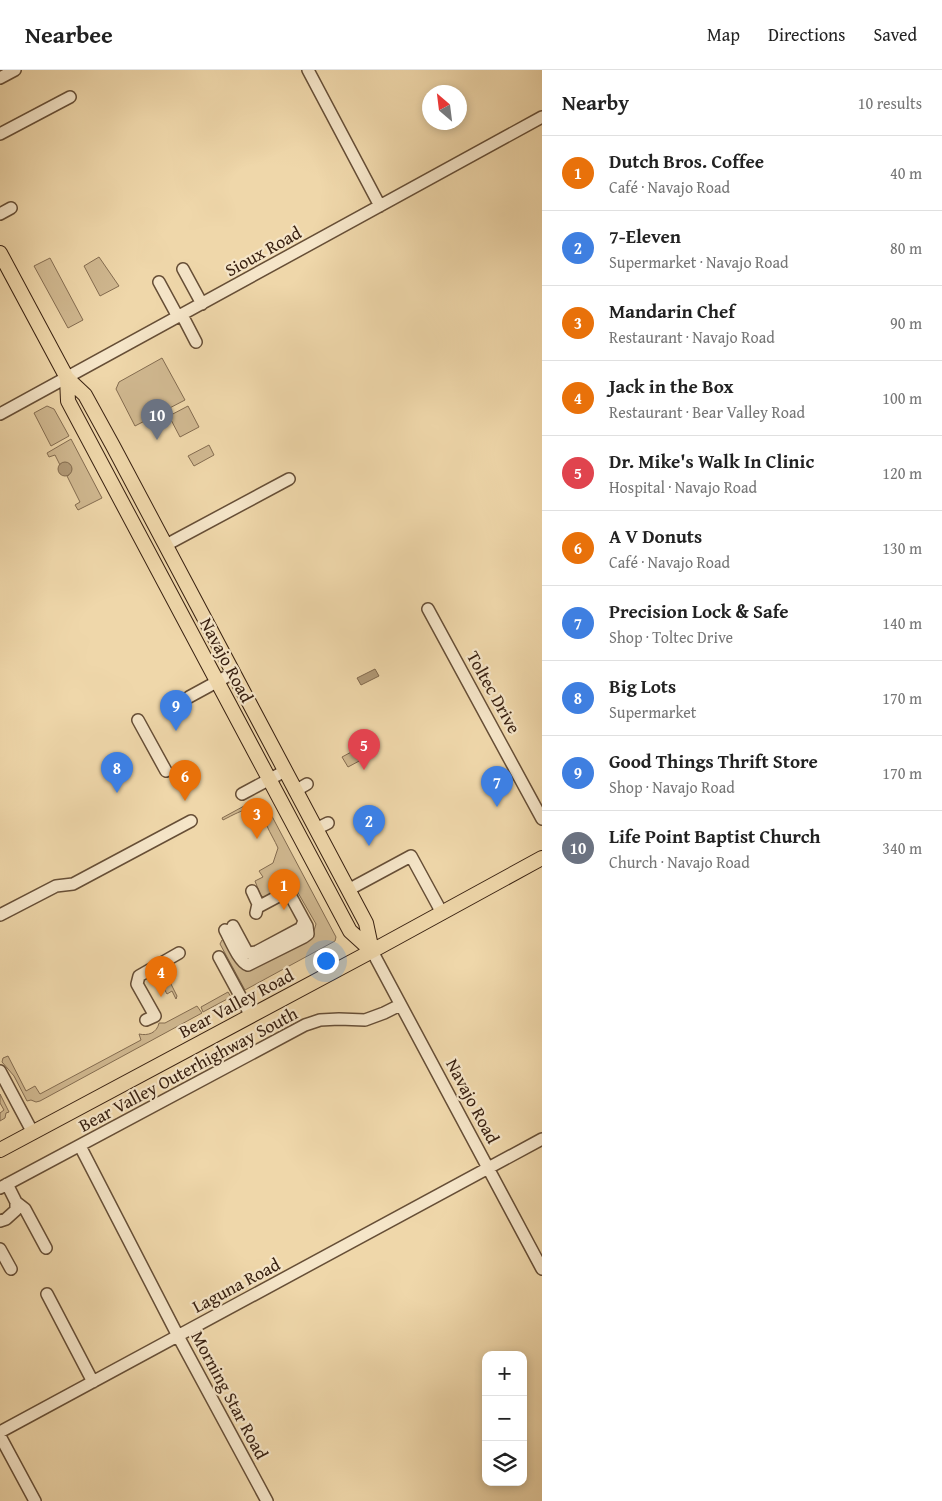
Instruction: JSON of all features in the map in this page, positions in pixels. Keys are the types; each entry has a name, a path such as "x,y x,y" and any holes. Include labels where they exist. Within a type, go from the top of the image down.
{"main road":[{"name":"Navajo Road","path":"0,253 67,378 85,395 285,771 301,787 322,826 348,890 366,923 372,952"},
{"name":"Navajo Road","path":"67,378 68,401 350,931 372,952"},
{"name":"Bear Valley Road","path":"0,1150 372,952 542,858"}],"street":[{"path":"0,78 15,70"},
{"path":"308,70 380,206"},
{"path":"0,134 70,97"},
{"name":"Sioux Road","path":"0,414 542,118"},
{"path":"0,214 11,208"},
{"path":"183,268 202,304"},
{"path":"159,282 196,342"},
{"path":"166,545 289,478"},
{"name":"Toltec Drive","path":"428,610 542,819"},
{"path":"189,697 233,673"},
{"path":"138,720 166,770"},
{"path":"242,794 285,771"},
{"path":"0,916 56,886 73,884 191,821"},
{"path":"348,890 411,856 442,913"},
{"path":"229,928 241,959 244,964 248,965 308,934 307,926 288,891 256,911 252,891"},
{"name":"Navajo Road","path":"372,952 542,1269"},
{"path":"146,1020 155,1016 138,984 139,976 179,953"},
{"path":"219,957 251,1016"},
{"name":"Bear Valley Outerhighway South","path":"4,1186 304,1025 320,1020 365,1020 400,1005"},
{"path":"0,1071 33,1133"},
{"name":"Laguna Road","path":"0,1434 542,1139"},
{"name":"Morning Star Road","path":"80,1146 178,1336 267,1501"},
{"path":"4,1186 16,1202 25,1209 46,1248"},
{"path":"0,1220 6,1219 16,1210 16,1202"},
{"path":"0,1250 11,1269"},
{"path":"47,1294 94,1382"},
{"path":"0,1434 35,1501"}],"shaded area":[{"path":"99,257 119,286 100,296 84,266"},
{"path":"50,258 83,320 68,328 34,266"},
{"path":"162,358 185,400 135,426 116,389 119,382"},
{"path":"47,406 54,409 69,436 51,446 34,413"},
{"path":"188,406 199,427 180,437 169,416"},
{"path":"71,439 102,498 78,510 75,505 80,502 67,476 69,475 63,463 60,465 55,455 49,457 47,453"},
{"path":"209,445 214,455 194,466 188,456"},
{"path":"65,462 70,464 72,469 70,474 65,476 60,474 58,469 60,464"},
{"path":"375,669 379,676 361,685 357,678"},
{"path":"370,742 376,752 348,767 342,757"},
{"path":"257,799 266,805 336,937 335,941 245,990 220,944 222,940 224,939 240,962 313,934 316,924 297,891 291,888 265,899 260,894 255,881 263,877 259,871 273,863 278,848 262,818 257,813 248,810 223,820 222,818"},
{"path":"164,970 177,996 176,999 172,991 167,994 157,976"},
{"path":"228,992 231,997 203,1012 201,1007"},
{"path":"197,1006 202,1013 40,1101 27,1101 14,1076 2,1062 3,1058 8,1056 26,1091 35,1086 40,1094 141,1040 139,1034 146,1035 152,1033 159,1023 165,1023"},
{"path":"0,1094 9,1112 0,1121 0,1113 4,1110 0,1103"}],"place":[{"name":"Life Point Baptist Church","path":"157,440"},
{"name":"Good Things Thrift Store","path":"176,731"},
{"name":"Dr. Mike's Walk In Clinic","path":"364,770"},
{"name":"Big Lots","path":"117,793"},
{"name":"A V Donuts","path":"185,801"},
{"name":"Precision Lock & Safe","path":"497,807"},
{"name":"Mandarin Chef","path":"257,839"},
{"name":"7-Eleven","path":"369,846"},
{"name":"Dutch Bros. Coffee","path":"284,910"},
{"name":"Jack in the Box","path":"161,997"}]}
